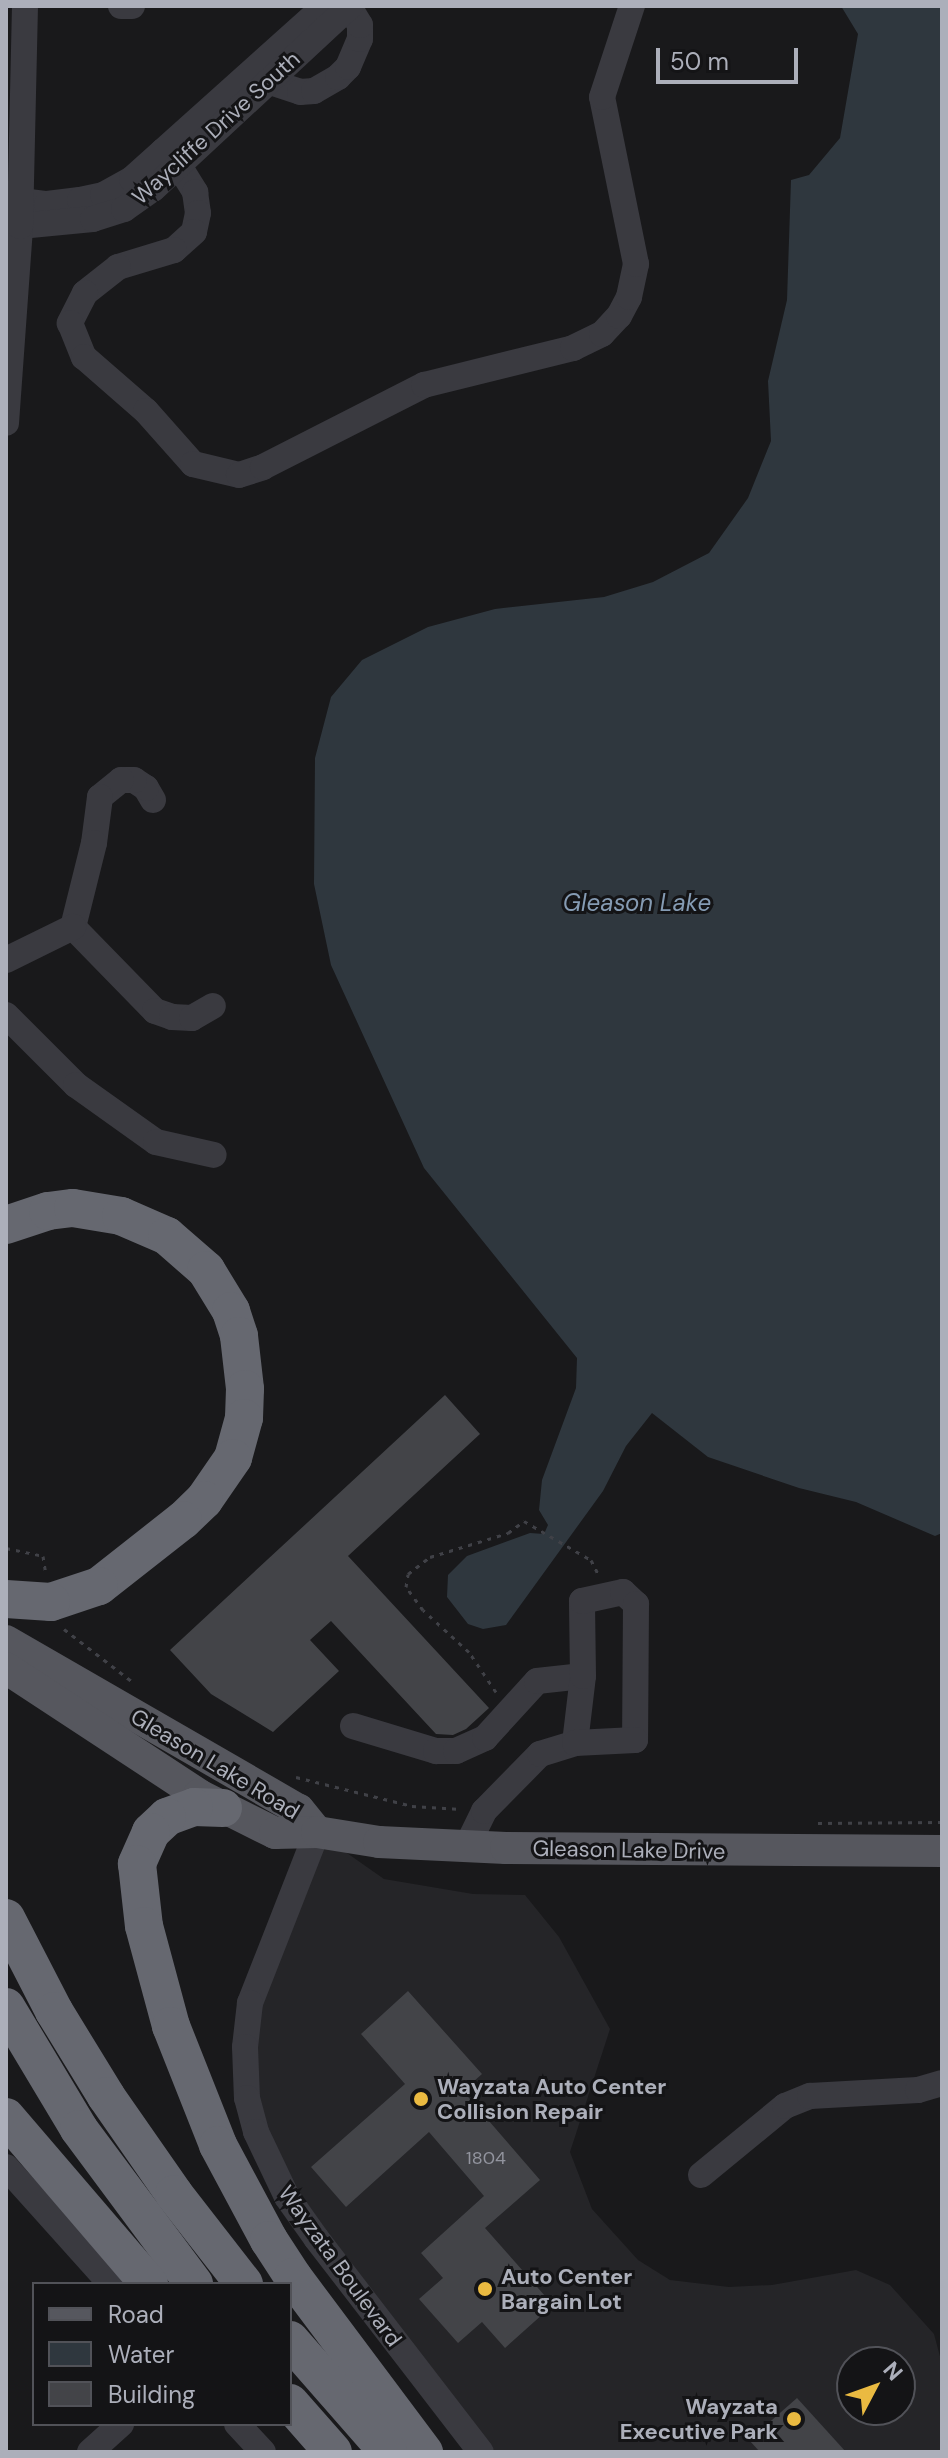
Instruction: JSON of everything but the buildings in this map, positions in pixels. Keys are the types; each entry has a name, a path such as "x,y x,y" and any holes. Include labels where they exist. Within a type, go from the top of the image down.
{"highway":[{"path":"6,1225 48,1211 73,1208 121,1216 167,1236 206,1270 231,1311 239,1336 245,1389 244,1418 233,1458 204,1500 183,1520 88,1591 51,1602 6,1599"},
{"path":"223,1808 194,1807 167,1817 151,1832 137,1864 144,1926 171,2026 218,2145 269,2240 293,2277 424,2452"},
{"path":"6,1918 54,2011 106,2096 174,2194 242,2282"},
{"path":"6,2007 79,2129 193,2282"},
{"path":"9,2123 147,2282"},
{"path":"292,2342 388,2452"},
{"path":"292,2405 333,2452"},
{"path":"280,2426 303,2452"}],"main road":[{"name":"Gleason Lake Road","path":"6,1641 299,1810 317,1832"},
{"name":"Gleason Lake Road","path":"6,1668 132,1753 223,1808 275,1833 317,1832"},
{"name":"Gleason Lake Drive","path":"317,1832 379,1842 467,1846 728,1852 942,1851"}],"street":[{"path":"6,423 20,213 25,6"},
{"path":"121,6 132,6"},
{"name":"Waycliffe Drive South","path":"20,213 93,219 124,209 171,158 325,6"},
{"path":"270,82 300,92 314,91 348,67 360,39 360,25 349,6"},
{"name":"Waycliffe Drive South","path":"171,158 270,82 349,6"},
{"path":"171,158 195,192 198,213 194,232 174,250 118,267 85,293 70,323 84,357 146,411 193,464 239,475 263,467 424,385 573,348 602,334 619,316 629,297 636,264 602,97 632,6"},
{"path":"6,960 73,927 94,843 100,797 121,780 134,780 146,788 153,800"},
{"path":"73,927 155,1011 172,1017 192,1018 213,1006"},
{"path":"6,1015 35,1048 76,1085 156,1142 214,1155"},
{"path":"467,1846 484,1811 540,1754 575,1743 635,1740 636,1604 623,1592 602,1594 582,1601 583,1676 575,1743"},
{"path":"353,1726 436,1751 456,1751 485,1738 537,1681 583,1676"},
{"name":"Wayzata Boulevard","path":"317,1832 250,2003 245,2047 247,2098 256,2132 287,2197 481,2452"},
{"path":"701,2175 785,2106 810,2096 918,2090 942,2083"},
{"path":"6,2167 109,2282"},
{"path":"90,2452 119,2426"},
{"path":"239,2426 263,2452"}],"path":[{"path":"511,1710 482,1676 469,1652 423,1610 406,1587 408,1574 430,1557 508,1533 524,1521 591,1560 602,1594"},
{"path":"6,1548 43,1556 46,1578"},
{"path":"61,1627 144,1690"},
{"path":"284,1774 412,1806 484,1811"}],"shaded area":[{"path":"317,1832 384,1879 473,1894 525,1895 559,1937 610,2029 570,2152 592,2209 638,2260 670,2280 729,2287 772,2285 856,2270 890,2285 934,2334 942,2364 942,2452 481,2452 287,2197 245,2047"}],"water":[{"name":"Gleason Lake","path":"841,6 942,6 942,1533 935,1536 856,1502 799,1488 708,1457 652,1413 626,1446 603,1491 506,1625 483,1629 468,1624 447,1597 448,1575 467,1556 530,1533 544,1534 548,1525 539,1510 542,1480 576,1388 577,1358 424,1168 331,965 314,884 315,758 331,697 362,660 428,627 495,609 604,597 653,582 709,553 748,498 771,441 768,381 787,300 791,180 809,175 840,138 858,34"}],"place":[{"name":"Wayzata Auto Center Collision Repair","path":"421,2099"},
{"name":"Auto Center Bargain Lot","path":"485,2289"},
{"name":"Wayzata Executive Park","path":"794,2419"}]}
